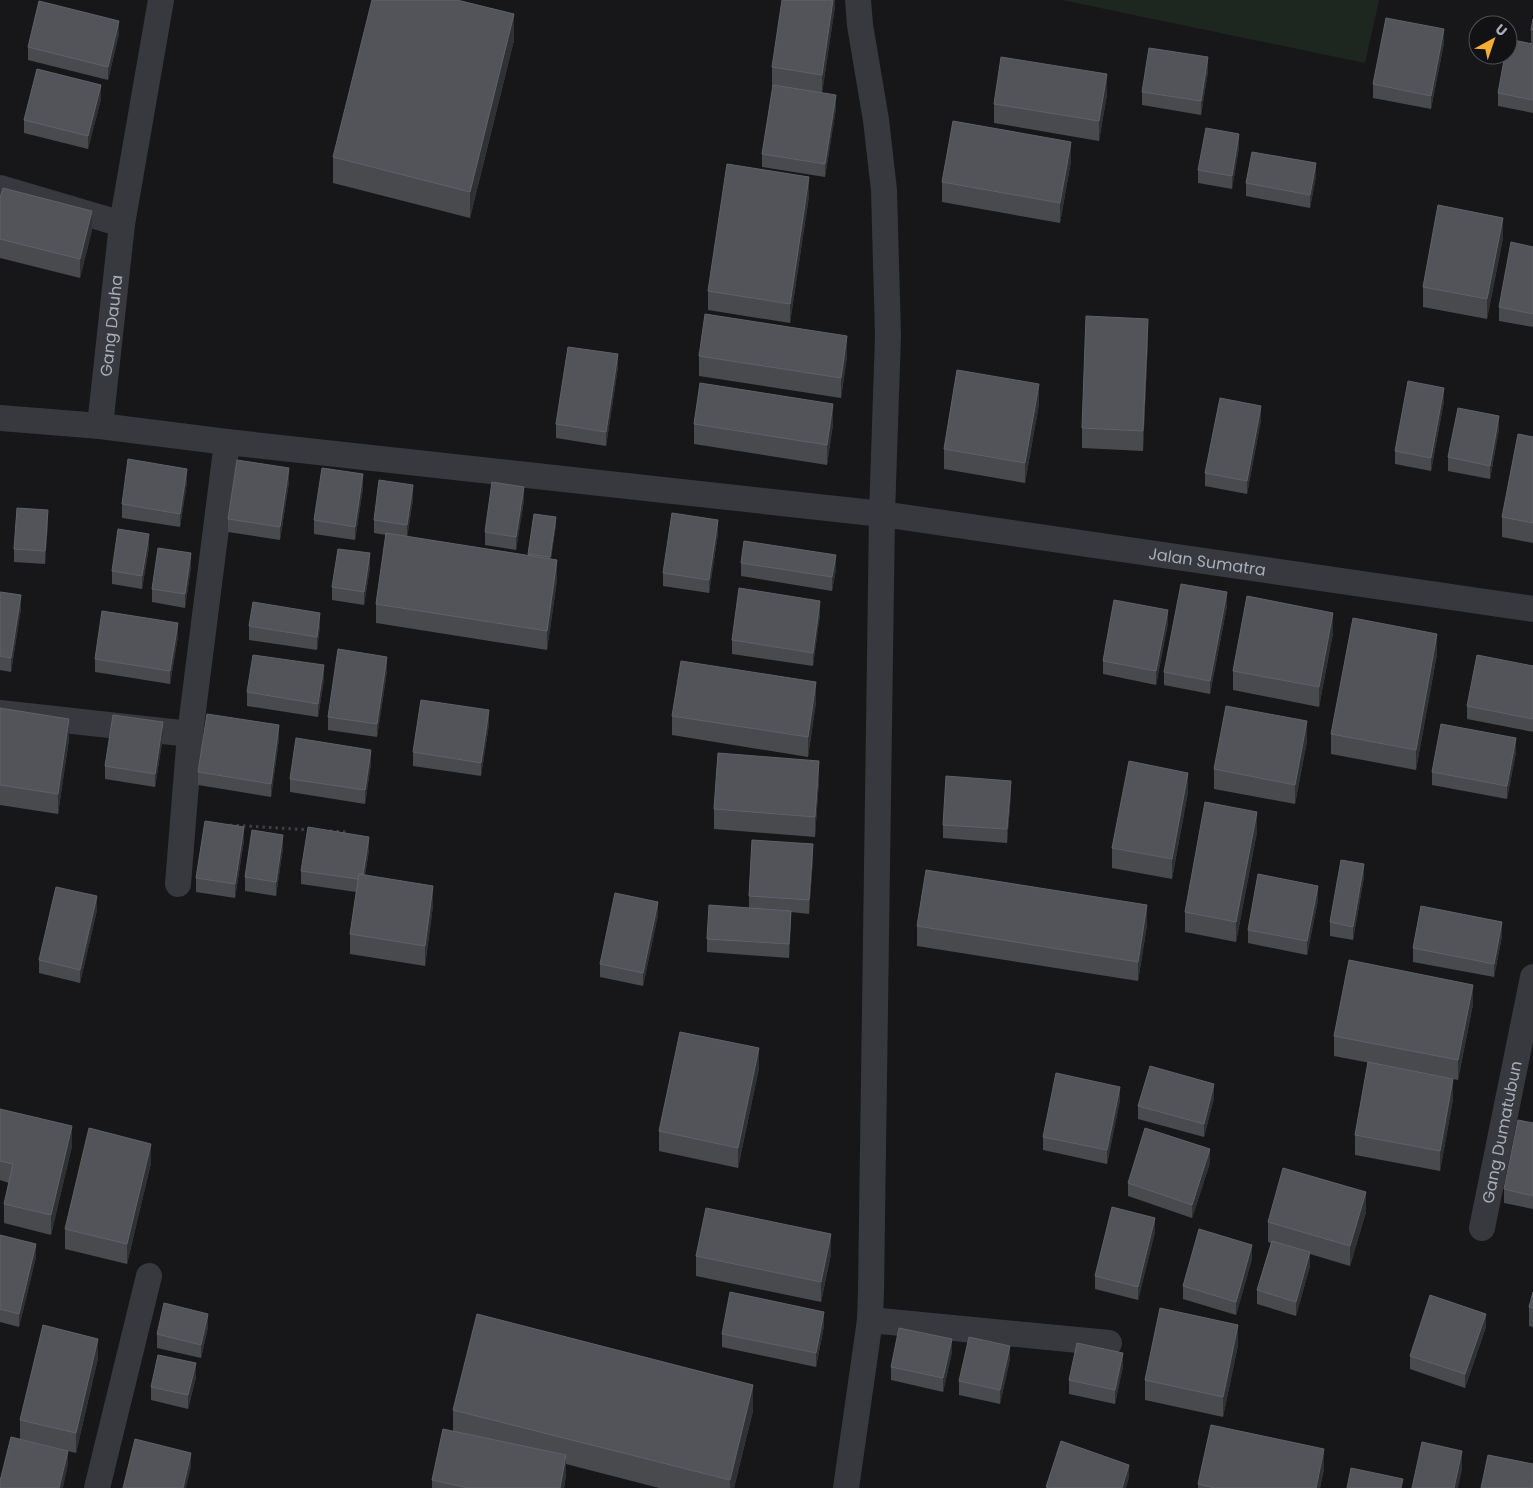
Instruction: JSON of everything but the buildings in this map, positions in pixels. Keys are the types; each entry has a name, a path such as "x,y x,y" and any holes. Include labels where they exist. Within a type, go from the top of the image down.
{"street":[{"name":"Gang Dauha","path":"100,426 122,224 161,0"},
{"path":"846,1488 870,1320 882,514 888,336 884,190 876,120 860,25 858,0"},
{"path":"0,188 122,224"},
{"name":"Jalan Sumatra","path":"0,418 100,426 227,442 882,514 1533,609"},
{"path":"178,884 190,734 227,442"},
{"path":"0,712 190,734"},
{"name":"Gang Dumatubun","path":"1482,1228 1533,977"},
{"path":"97,1488 149,1276"},
{"path":"870,1320 1109,1343"}],"path":[{"path":"182,822 318,830"},
{"path":"328,831 347,832"}],"shaded area":[{"path":"1062,0 1379,0 1365,63"}]}
